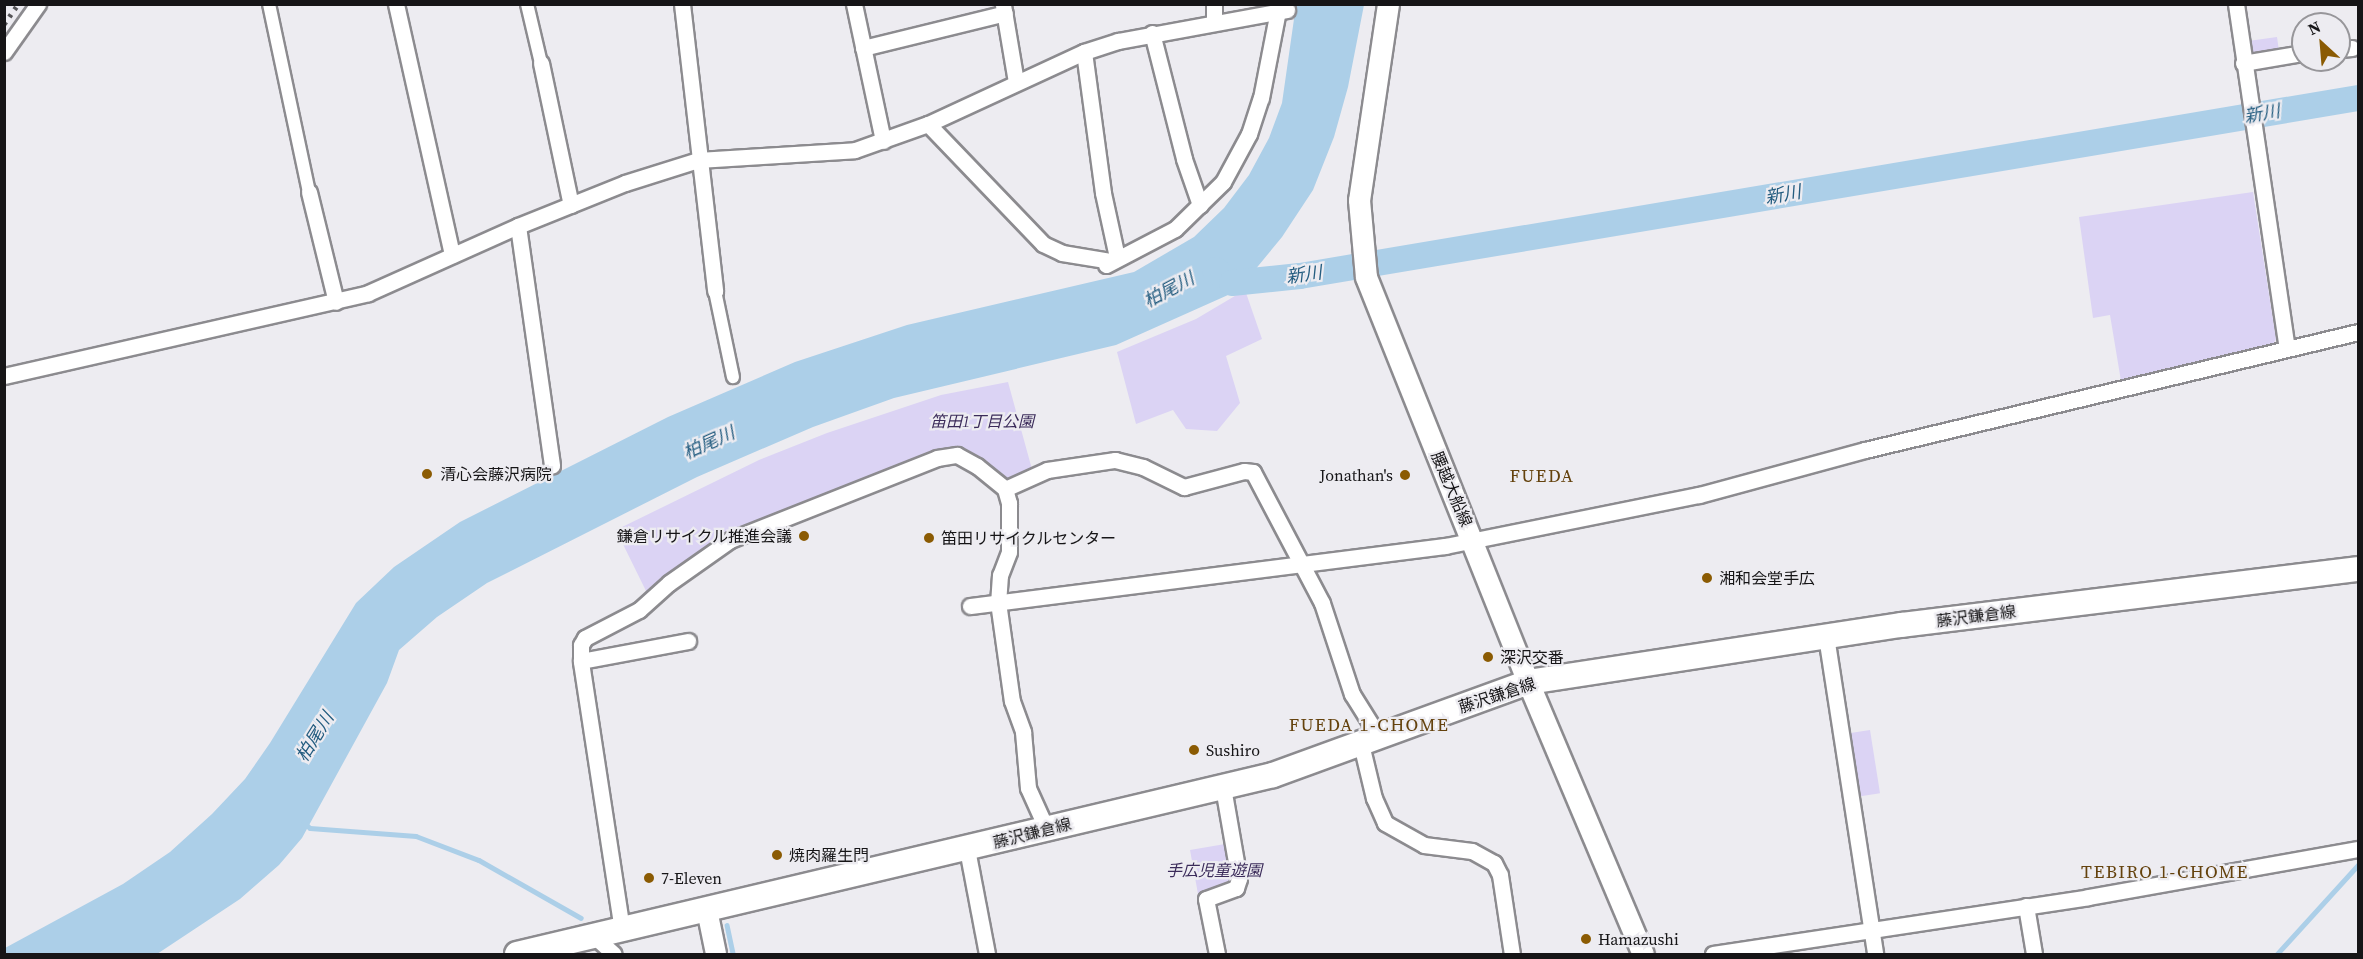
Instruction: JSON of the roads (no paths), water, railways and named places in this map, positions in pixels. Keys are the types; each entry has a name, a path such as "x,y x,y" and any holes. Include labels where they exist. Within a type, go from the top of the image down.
{"main road":[{"name":"腰越大船線","path":"1388,4 1359,200 1361,250 1366,277 1474,539 1528,682 1644,954"},
{"name":"藤沢鎌倉線","path":"518,954 1223,787 1370,740 1528,682 1826,636 2358,569"}],"street":[{"path":"4,52 38,4"},
{"path":"269,4 309,192 336,302"},
{"path":"396,4 452,255"},
{"path":"527,4 571,205"},
{"path":"682,4 698,160 715,291 733,377"},
{"path":"854,4 883,141"},
{"path":"1214,4 1214,21"},
{"path":"2236,4 2287,348"},
{"path":"863,48 1004,9 1016,82"},
{"path":"4,376 368,293 518,226 698,160 839,153 883,141 928,124 1084,52 1152,33 1281,9 1261,98 1249,134 1222,182 1175,229 1111,261 1062,253 1043,244 928,124"},
{"path":"1152,33 1184,159 1200,205"},
{"path":"1084,52 1111,261"},
{"path":"2243,63 2291,55"},
{"path":"518,226 552,466"},
{"path":"970,606 1302,562 1445,546 1700,495 1865,450 2358,332"},
{"path":"622,930 581,661 581,645 592,632 639,610 685,571 740,536 937,458 957,454 1005,489 1010,503 1009,552 1000,575 998,602 1012,701 1023,732 1028,788 1047,830"},
{"path":"1005,489 1047,470 1115,460 1143,467 1184,487 1244,471 1253,472 1322,603 1370,740 1374,798 1385,823 1424,845 1485,854 1494,863 1500,875 1512,954"},
{"path":"1826,636 1875,954"},
{"path":"581,661 688,641"},
{"path":"1217,954 1206,899 1236,888 1239,879 1223,787"},
{"path":"967,849 987,954"},
{"path":"1713,954 2026,906 2358,849"},
{"path":"2026,906 2034,954"},
{"path":"706,910 716,954"},
{"path":"595,937 614,954"}],"water":[{"name":"柏尾川","path":"1296,5 1364,5 1348,87 1334,137 1313,190 1282,237 1245,282 1228,295 1116,345 894,398 813,427 697,477 487,583 437,617 399,650 387,683 302,838 279,865 240,899 157,954 5,954 5,948 123,884 170,852 212,814 245,779 270,743 356,603 394,567 460,522 668,417 795,362 907,325 1134,272 1194,237 1224,208 1249,175 1269,138 1282,103"}],"waterway":[{"name":"新川","path":"1215,270 1232,283 1300,276 2358,98"},
{"path":"304,822 310,828 416,836 479,860 581,918"},
{"path":"2277,954 2358,865"},
{"path":"727,925 733,954"}],"railway":[{"path":"4,24 18,4"}],"place":[{"name":"清心会藤沢病院","path":"427,474"},
{"name":"Jonathan's","path":"1405,475"},
{"name":"鎌倉リサイクル推進会議","path":"804,536"},
{"name":"笛田リサイクルセンター","path":"929,538"},
{"name":"湘和会堂手広","path":"1707,578"},
{"name":"深沢交番","path":"1488,657"},
{"name":"Sushiro","path":"1194,750"},
{"name":"焼肉羅生門","path":"777,855"},
{"name":"7-Eleven","path":"649,878"},
{"name":"Hamazushi","path":"1586,939"}],"district":[{"name":"FUEDA","path":"1542,476"},
{"name":"FUEDA 1-CHOME","path":"1369,725"},
{"name":"TEBIRO 1-CHOME","path":"2165,872"}],"park label":[{"name":"笛田1丁目公園","path":"982,421"},
{"name":"手広児童遊園","path":"1214,870"}]}
